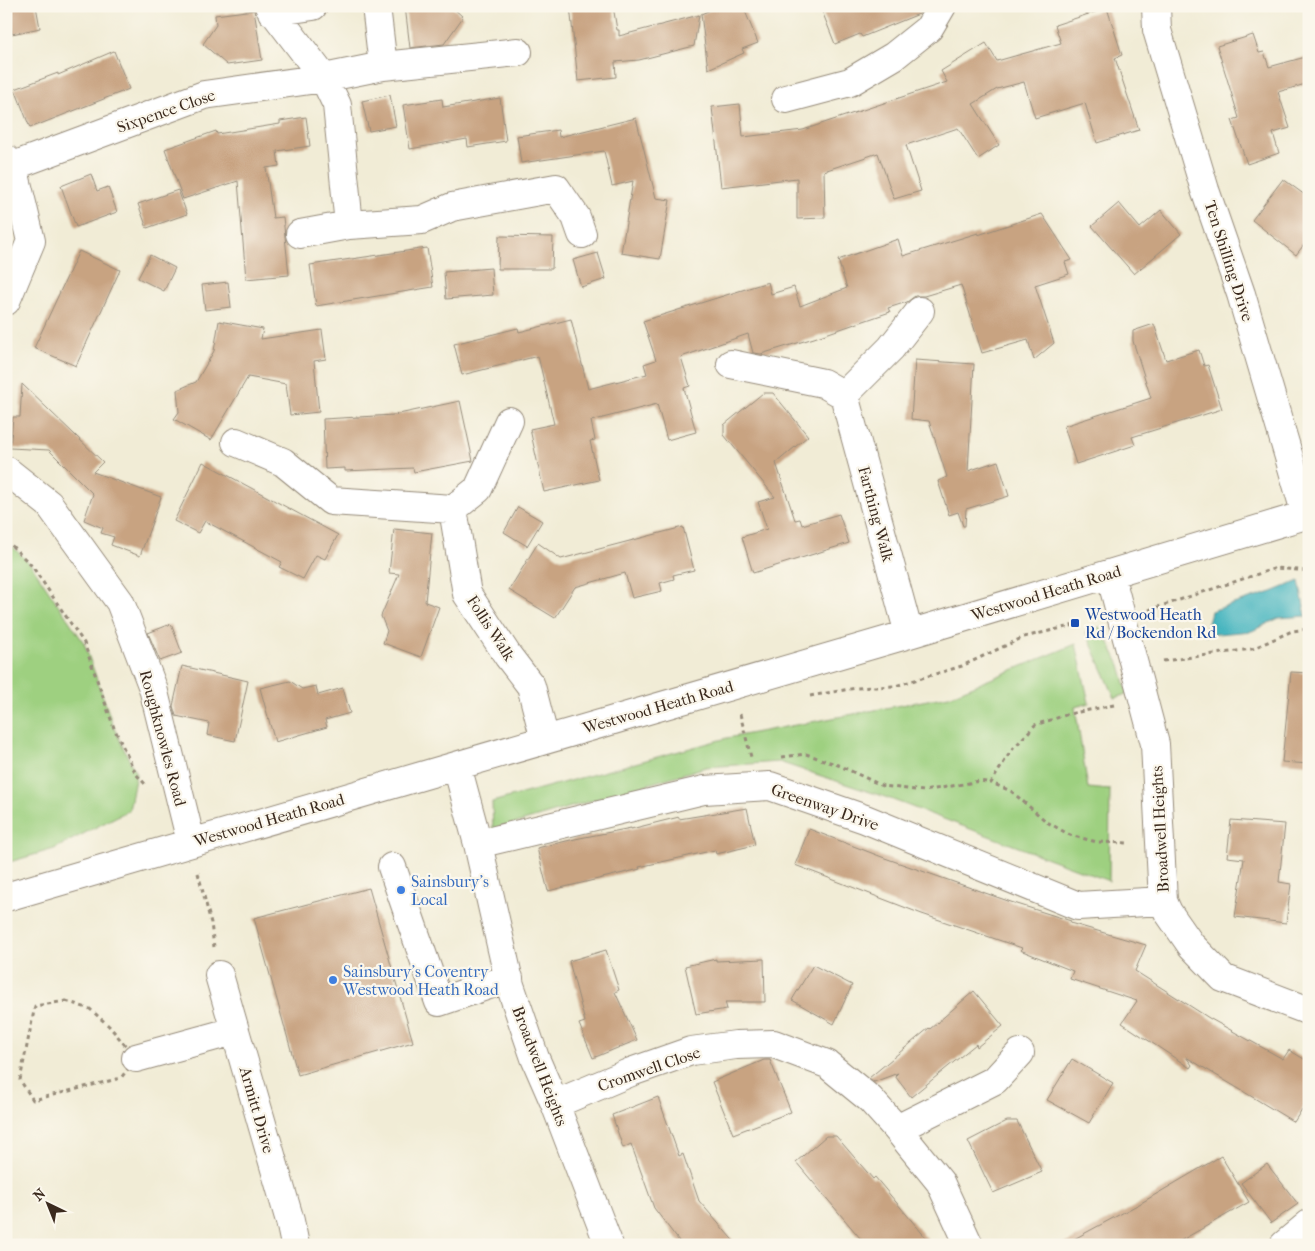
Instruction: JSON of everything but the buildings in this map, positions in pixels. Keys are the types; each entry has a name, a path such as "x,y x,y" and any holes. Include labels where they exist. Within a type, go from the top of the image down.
{"street":[{"path":"270,9 312,6"},
{"path":"376,6 383,66"},
{"path":"786,99 850,82 894,56 929,28 942,6"},
{"name":"Ten Shilling Drive","path":"1156,6 1157,30 1205,190 1241,294 1307,515"},
{"path":"270,9 324,78 337,105 349,225"},
{"name":"Sixpence Close","path":"10,162 204,95 324,78 383,66 518,52"},
{"path":"6,301 31,241 10,162"},
{"path":"300,234 349,225 422,220 452,207 556,188 576,216 582,234"},
{"path":"731,364 823,383 844,395 891,348 920,311"},
{"name":"Farthing Walk","path":"844,395 909,634"},
{"path":"236,442 283,462 331,501 453,509 478,489 509,421"},
{"name":"Roughknowles Road","path":"6,470 49,504 120,602 153,688 191,842"},
{"name":"Follis Walk","path":"453,509 467,594 508,656 531,686 545,740"},
{"name":"Westwood Heath Road","path":"6,897 909,634 1307,515"},
{"name":"Broadwell Heights","path":"1110,574 1156,744 1163,901 1168,912 1191,945 1223,978 1309,1011"},
{"name":"Broadwell Heights","path":"457,766 478,844 509,978 535,1058 609,1245"},
{"name":"Greenway Drive","path":"478,844 704,790 770,786 864,819 1078,906 1163,901"},
{"path":"392,867 439,1002 509,978"},
{"name":"Armitt Drive","path":"219,975 290,1221 295,1245"},
{"path":"136,1058 234,1031"},
{"name":"Cromwell Close","path":"554,1104 632,1072 691,1051 736,1045 774,1044 828,1064 870,1099 940,1182 969,1245"},
{"path":"897,1129 995,1080 1020,1053"},
{"path":"1284,1245 1309,1224"}],"path":[{"path":"6,540 32,566 84,643 114,728 136,774 151,790 178,792"},
{"path":"1122,619 1276,568 1309,571"},
{"path":"1135,665 1252,649 1292,631 1309,629"},
{"path":"731,686 751,760"},
{"path":"1143,698 1069,714 1035,725 1011,751 991,783 1011,791 1047,822 1070,835 1097,842 1160,844"},
{"path":"198,872 210,923 219,975"},
{"path":"66,1001 90,1009 109,1026 136,1058 121,1078 33,1100 20,1080 35,1006 66,1001"}],"green space":[{"path":"6,540 32,566 84,643 114,728 136,774 129,810 54,849 6,863"},
{"path":"1101,627 1120,665 1128,694 1115,698 1086,632"},
{"path":"1076,644 1089,703 1075,707 1088,788 1110,790 1109,881 885,797 779,762 706,767 493,830 492,802 727,738 949,696"}],"water":[{"path":"1299,581 1306,616 1279,618 1252,631 1205,635 1211,611 1272,592"}],"place":[{"name":"Westwood Heath Rd / Bockendon Rd","path":"1075,623"},
{"name":"Sainsbury's Local","path":"401,890"},
{"name":"Sainsbury's Coventry Westwood Heath Road","path":"333,980"}]}
